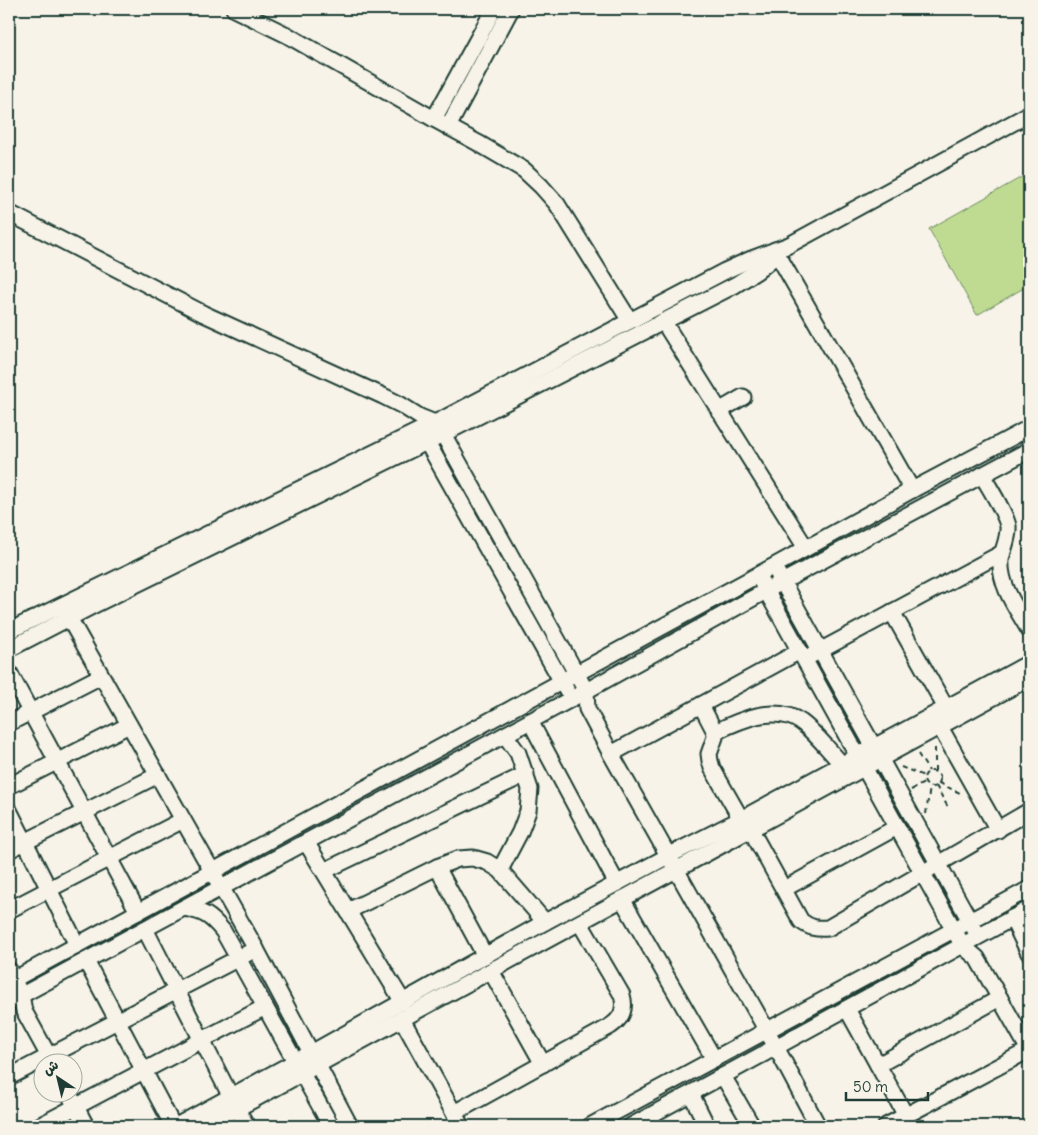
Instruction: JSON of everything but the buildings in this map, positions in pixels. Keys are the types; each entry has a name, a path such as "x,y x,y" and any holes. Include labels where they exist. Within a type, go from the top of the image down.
{"street":[{"path":"234,9 287,35 524,170 557,204 630,321"},
{"path":"434,119 494,9"},
{"path":"448,127 511,9"},
{"path":"439,429 630,321 725,271 750,260 781,250 1029,114"},
{"path":"9,213 204,314 401,405 422,430 572,698 587,709"},
{"path":"9,649 66,612 422,430 439,429 664,321 735,284 757,270 781,250"},
{"path":"781,250 912,490"},
{"path":"664,321 806,548"},
{"path":"720,411 743,397"},
{"path":"47,1052 24,1011 12,999 10,977 77,945 1029,428"},
{"path":"439,429 586,691 587,709 611,754 776,1047 818,1126"},
{"path":"12,999 505,735 766,590 1029,450"},
{"path":"982,475 1008,525 1008,536 1001,562 1003,580 1029,630"},
{"path":"611,754 701,704 802,655 820,651 1002,553"},
{"path":"774,566 979,937 977,958"},
{"path":"758,575 963,946 977,958 1029,1050 886,1126"},
{"path":"9,632 66,612"},
{"path":"66,612 256,949 350,1126"},
{"path":"892,612 946,708"},
{"path":"86,961 175,1126 234,1103 314,1059 403,1002 544,922 668,856 746,824 877,753 946,708 1029,663"},
{"path":"9,672 138,912"},
{"path":"9,723 101,676"},
{"path":"877,753 911,743 1029,678"},
{"path":"701,704 715,732 709,754 712,768 801,920 808,926 818,929 828,928 1029,812"},
{"path":"715,732 730,724 763,714 789,716 800,721 809,729 842,764"},
{"path":"530,721 616,884"},
{"path":"9,786 129,725"},
{"path":"937,728 998,830"},
{"path":"500,870 520,832 528,811 530,789 518,753 505,735"},
{"path":"314,1059 402,1019 676,870 842,764 861,762"},
{"path":"324,871 526,774"},
{"path":"9,850 158,775"},
{"path":"9,810 77,945"},
{"path":"9,910 183,820"},
{"path":"784,889 897,827"},
{"path":"306,842 403,1002"},
{"path":"348,911 437,867 458,859 473,858 487,862 500,870 544,922"},
{"path":"437,867 485,956"},
{"path":"590,1126 1029,889"},
{"path":"622,899 714,1059"},
{"path":"184,908 199,911 213,919 223,931 331,1126"},
{"path":"631,1126 1029,909"},
{"path":"1012,918 1029,952"},
{"path":"402,1019 458,1120 543,1064 610,1027 621,1017 624,1002 622,995 580,922"},
{"path":"145,929 247,1126"},
{"path":"63,1052 117,1020 256,949"},
{"path":"491,970 543,1064"},
{"path":"878,1065 1000,998"},
{"path":"39,1126 265,1007"},
{"path":"847,1009 906,1116"},
{"path":"9,1076 32,1067"},
{"path":"723,1076 752,1126"},
{"path":"691,1094 707,1126"},
{"path":"73,1102 86,1126"},
{"path":"205,1126 234,1103"}],"path":[{"path":"935,771 937,728"},
{"path":"911,743 928,771"},
{"path":"877,753 924,776"},
{"path":"928,771 935,771 940,776 939,783 936,786 930,787 924,783 924,776 928,771"},
{"path":"939,783 983,804"},
{"path":"936,786 949,809"},
{"path":"922,834 930,787"}],"green space":[{"path":"1029,173 1029,285 977,315 929,229"}]}
